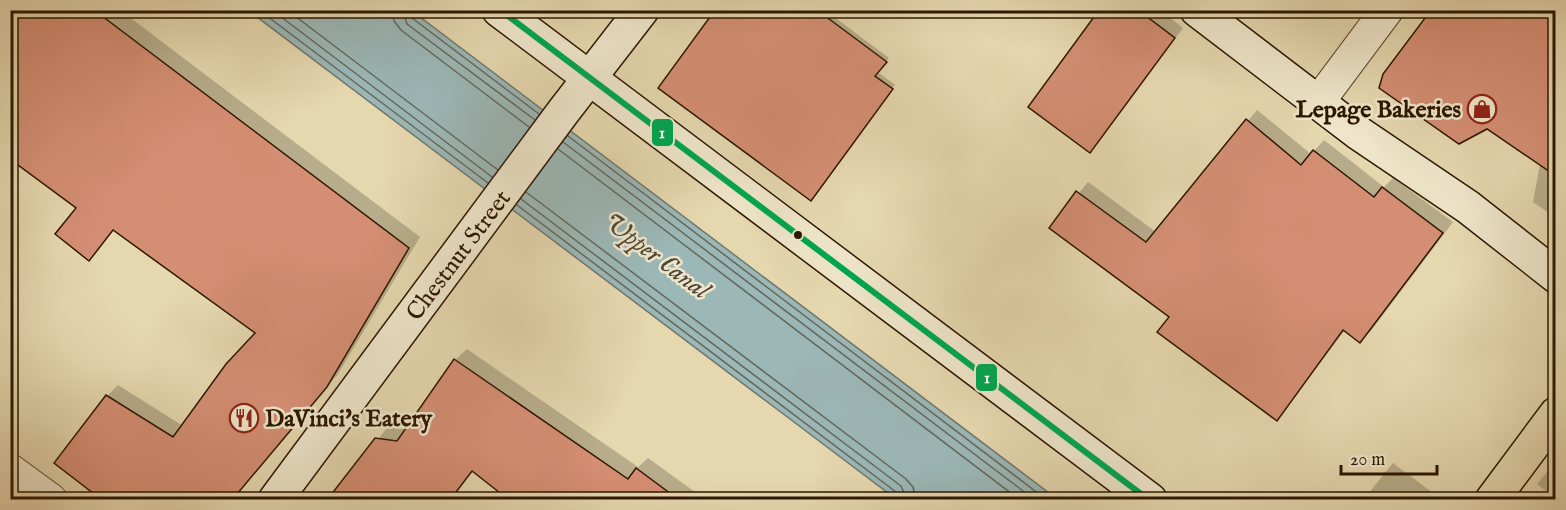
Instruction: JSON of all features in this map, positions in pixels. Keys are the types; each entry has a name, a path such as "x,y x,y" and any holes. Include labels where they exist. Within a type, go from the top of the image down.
{"highway":[{"path":"1492,500 1556,414"}],"main road":[{"path":"499,10 588,80 1150,500"},
{"name":"Chestnut Street","path":"275,500 491,212 563,111 642,10"},
{"path":"1197,10 1357,132 1468,207 1556,276"}],"street":[{"path":"1319,101 1387,10"},
{"path":"10,470 51,500"}],"water":[{"name":"Upper Canal","path":"249,11 412,11 1057,499 896,499"}],"building":[{"path":"10,10 94,10 409,248 327,387 232,500 102,500 54,463 106,395 173,437 226,364 255,333 113,230 89,261 55,234 76,208 10,159"},
{"path":"715,10 817,10 887,62 875,76 893,89 811,201 658,88"},
{"path":"1099,10 1138,10 1175,38 1090,153 1028,107"},
{"name":"Lepage Bakeries","path":"1431,10 1556,10 1556,176 1487,129 1459,144 1379,88 1383,74"},
{"path":"1246,119 1301,165 1313,150 1374,197 1382,187 1443,233 1360,343 1343,330 1277,421 1157,332 1169,317 1049,228 1076,191 1146,242"},
{"path":"454,359 628,479 636,468 679,500 509,500 472,471 450,500 327,500 375,438 397,441"}],"transit line":[{"name":"1","path":"500,10 1149,500"}],"place":[{"name":"Lepage Bakeries","path":"1482,109"},
{"name":"DaVinci's Eatery","path":"244,418"}]}
